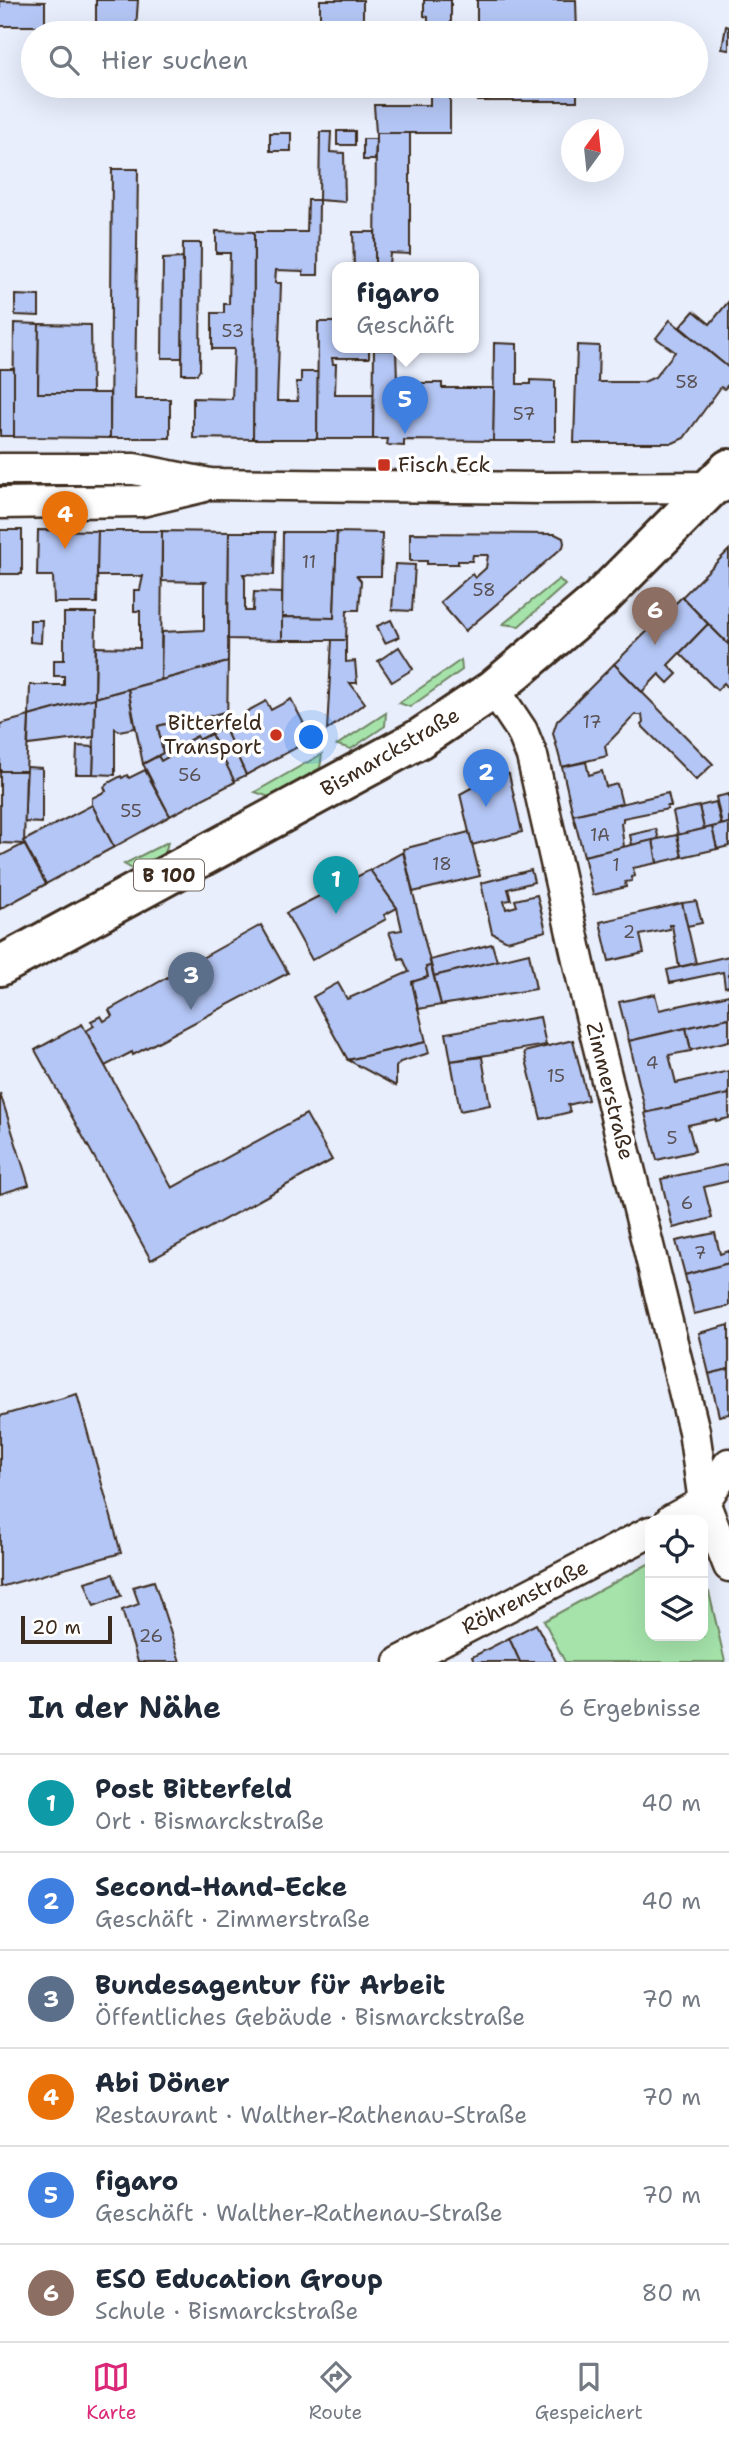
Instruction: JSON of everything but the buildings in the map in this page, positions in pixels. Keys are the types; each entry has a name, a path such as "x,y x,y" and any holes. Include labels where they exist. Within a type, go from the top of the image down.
{"main road":[{"name":"Bismarckstraße","path":"0,966 419,739 494,689 599,600 724,481"}],"street":[{"path":"0,469 134,469 210,484 543,488 724,481"},
{"path":"0,503 142,501 210,484"},
{"name":"Zimmerstraße","path":"494,689 522,731 532,756 586,995 694,1431 704,1502 729,1566"},
{"path":"680,1515 704,1502 729,1464"},
{"name":"Röhrenstraße","path":"400,1662 645,1535"}],"green space":[{"path":"559,579 565,585 519,626 503,624"},
{"path":"461,660 462,670 410,707 399,703"},
{"path":"386,713 385,726 351,749 337,745"},
{"path":"322,754 320,768 269,797 255,792"},
{"path":"168,842 164,857 136,871 124,864"},
{"path":"645,1566 645,1641 708,1641 708,1592 725,1662 565,1662 544,1621"}],"place":[{"name":"figaro","path":"405,434"},
{"name":"Fisch Eck","path":"384,465"},
{"name":"Abi Döner","path":"65,549"},
{"name":"ESO Education Group","path":"655,645"},
{"name":"Bitterfeld Transport","path":"276,735"},
{"name":"Second-Hand-Ecke","path":"486,807"},
{"name":"Post Bitterfeld","path":"336,914"},
{"name":"Bundesagentur für Arbeit","path":"191,1010"}]}
